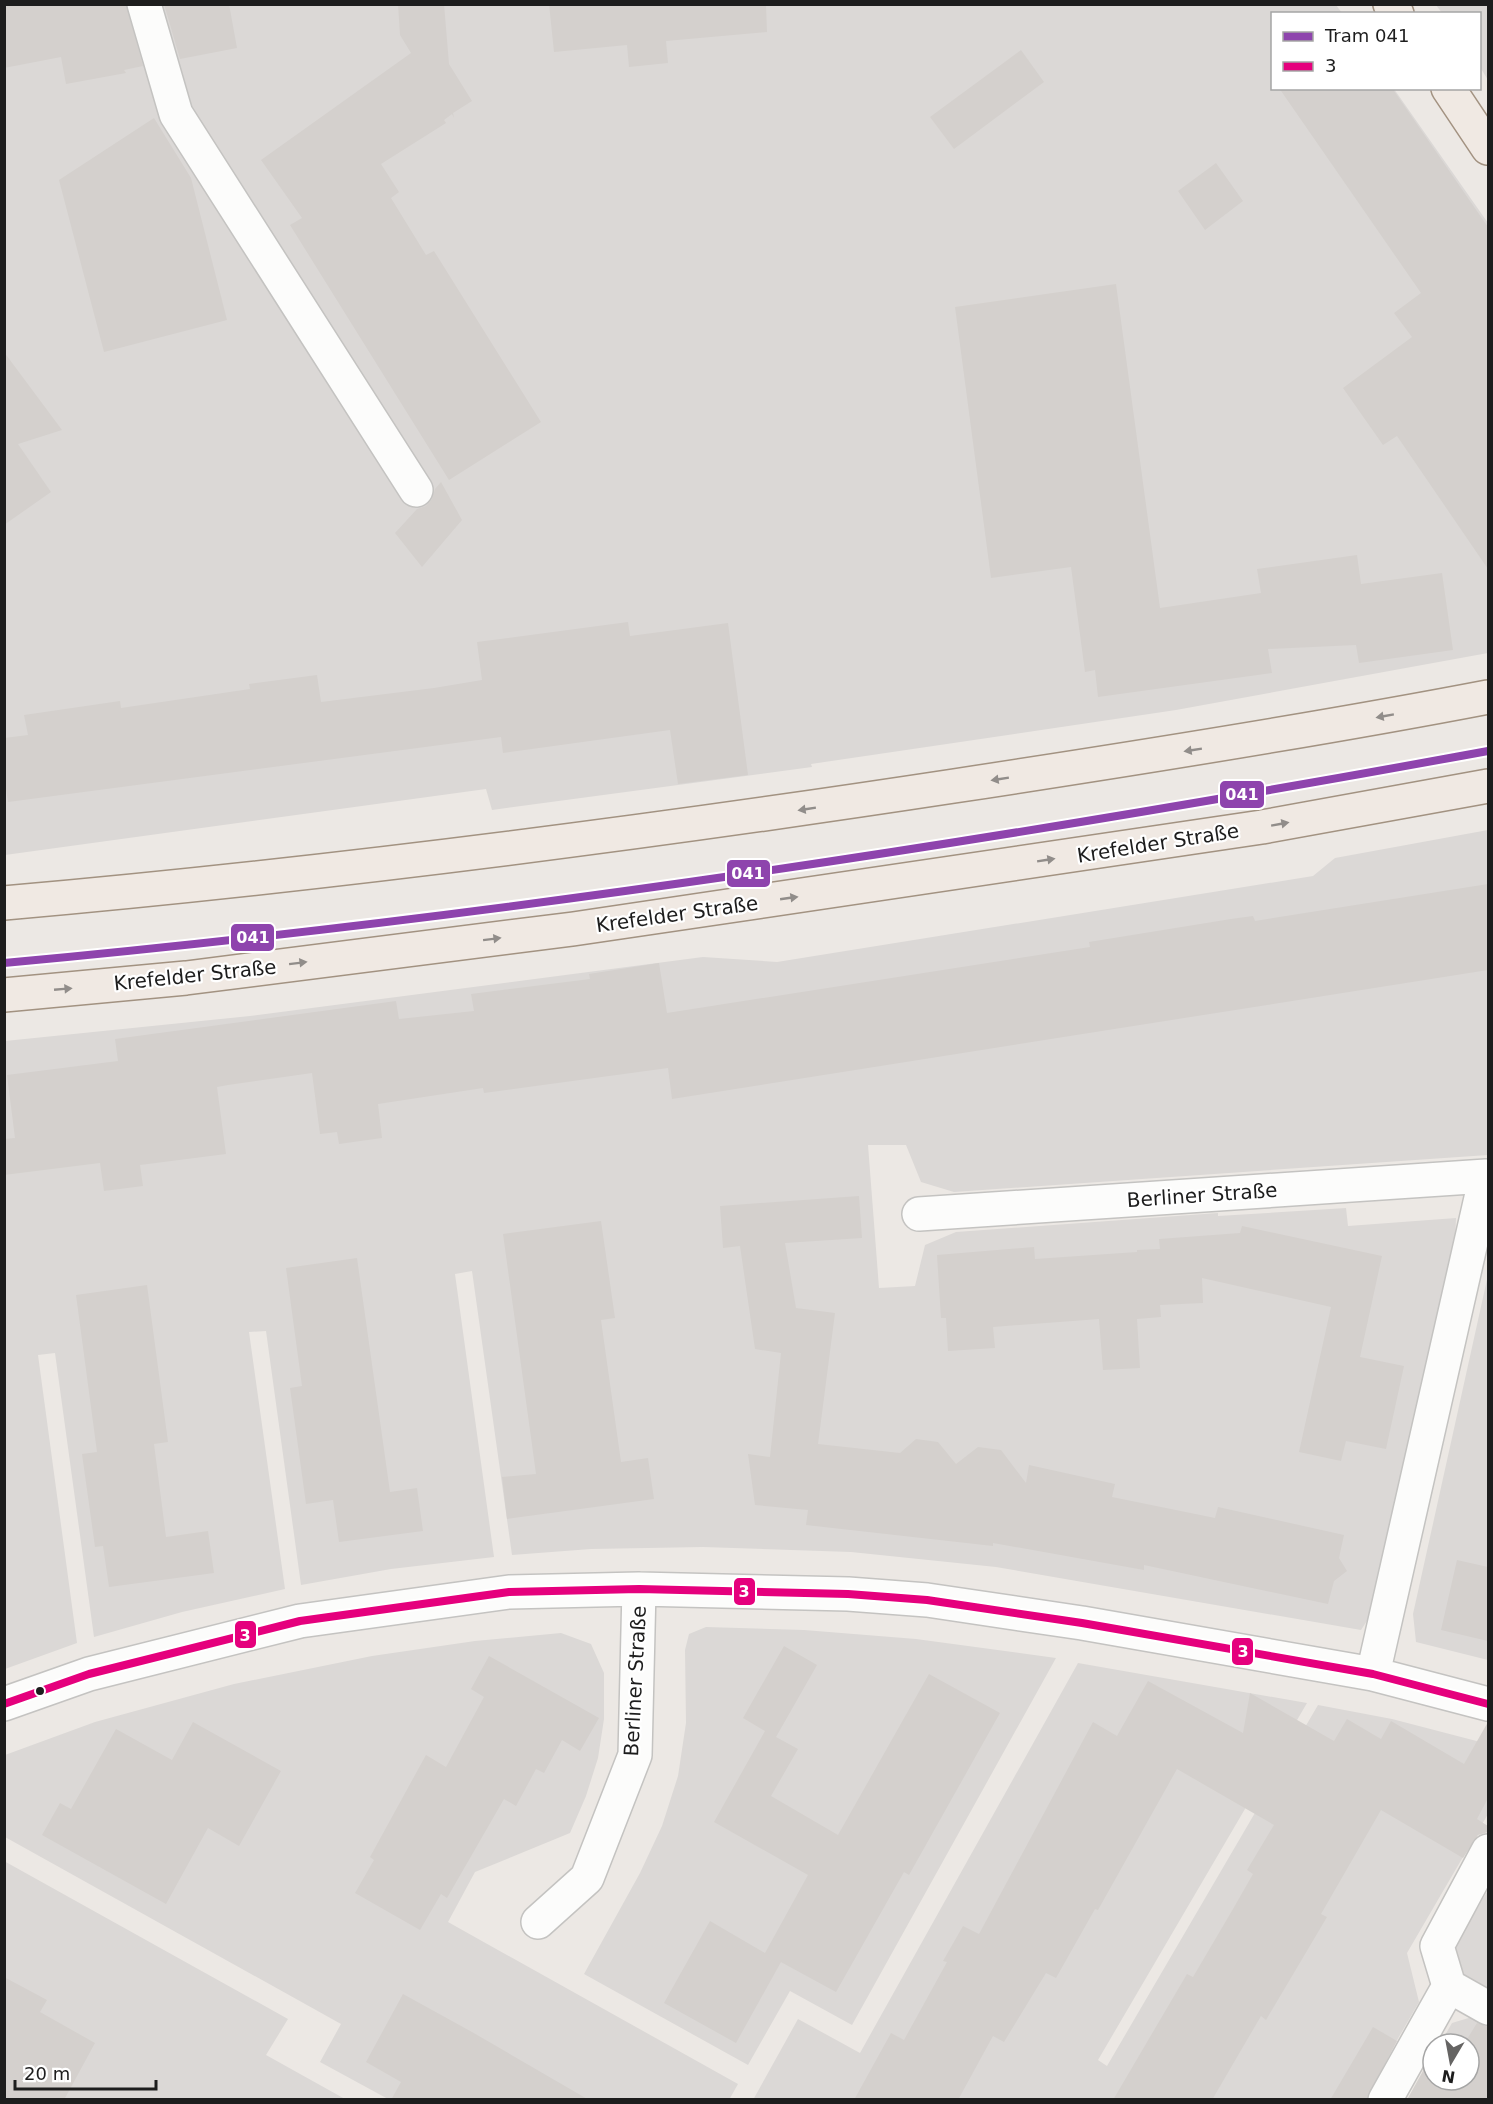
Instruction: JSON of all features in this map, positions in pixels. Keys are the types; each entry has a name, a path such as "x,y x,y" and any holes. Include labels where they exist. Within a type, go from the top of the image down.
{"main road":[{"path":"1449,90 1488,148"},
{"path":"4,903 222,884 729,820 1239,742 1488,697"},
{"name":"Krefelder Straße","path":"4,995 186,978 573,929 1240,831 1488,786"}],"street":[{"path":"144,4 176,114 416,490"},
{"name":"Berliner Straße","path":"918,1214 1487,1176 1373,1674"},
{"name":"Berliner Straße","path":"538,1922 587,1878 635,1755 639,1589"},
{"name":"Berliner Straße","path":"4,1704 89,1674 300,1621 509,1592 639,1589 848,1594 927,1600 1082,1623 1373,1674 1488,1704"},
{"path":"1488,1851 1437,1946 1449,1986 1488,2008"},
{"path":"1385,2100 1449,1986"}],"shaded area":[{"path":"4,5 1336,5 1341,12 1271,12 1271,90 1395,90 1488,223 1488,653 1176,710 811,764 812,767 492,810 486,789 5,855"},
{"path":"1436,5 1488,5 1488,80 1481,69 1481,12 1441,12"},
{"path":"1488,830 1488,1155 954,1192 921,1182 906,1145 868,1145 879,1288 915,1286 925,1245 956,1232 1218,1213 1218,1216 1346,1208 1348,1226 1456,1218 1455,1243 1376,1607 1361,1630 996,1567 851,1552 703,1547 591,1549 512,1555 472,1271 455,1274 494,1557 391,1569 301,1585 266,1331 249,1332 285,1589 182,1612 94,1637 55,1353 38,1355 77,1643 5,1669 5,1041 250,1016 703,957 777,962 1313,876 1335,858"},
{"path":"1488,1275 1488,1660 1416,1642 1413,1614"},
{"path":"706,1627 804,1630 916,1639 1056,1658 852,2025 790,1991 748,2065 584,1974 640,1873 662,1826 678,1776 686,1723 685,1650 689,1634"},
{"path":"561,1633 591,1644 604,1673 604,1719 598,1758 586,1796 570,1833 475,1872 448,1922 738,2084 729,2100 388,2099 320,2062 341,2024 5,1837 5,1755 95,1722 234,1684 372,1656 475,1641"},
{"path":"1078,1663 1307,1703 1098,2060 1107,2066 1318,1705 1392,1719 1488,1744 1488,1814 1407,1953 1419,2002 1363,2099 753,2100 798,2019 860,2053"},
{"path":"4,1861 288,2019 266,2055 345,2099 5,2099"},
{"path":"1488,1890 1488,1993 1461,1977 1454,1948"},
{"path":"1482,2014 1488,2017 1488,2099 1407,2100 1421,2076 1421,2092 1481,2092 1481,2032 1447,2032 1452,2023"}],"building":[{"path":"4,4 126,4 143,66 124,70 126,73 66,84 61,57 4,68"},
{"path":"164,4 229,4 237,48 180,59"},
{"path":"398,4 444,4 449,64 472,101 453,113 454,118 452,114 444,120 446,123 381,164 399,192 391,198 426,255 434,251 541,422 449,480 290,225 302,218 261,160 411,53 400,35"},
{"path":"549,4 766,4 767,32 666,41 668,63 629,67 627,45 554,52"},
{"path":"1021,50 1044,82 954,149 930,117"},
{"path":"1280,90 1393,90 1488,227 1488,569 1397,436 1383,445 1343,388 1412,337 1394,313 1421,293"},
{"path":"154,118 191,178 227,320 104,352 59,180"},
{"path":"1216,163 1243,201 1205,230 1178,191"},
{"path":"1116,284 1160,608 1261,593 1257,569 1357,555 1361,584 1442,573 1453,650 1359,663 1356,645 1268,649 1272,673 1098,697 1095,670 1085,672 1071,567 991,578 955,307"},
{"path":"4,352 62,430 18,444 51,492 4,525"},
{"path":"441,482 462,520 422,567 395,533 417,509 426,506"},
{"path":"628,622 630,636 728,623 748,775 678,784 670,730 503,753 501,737 8,802 4,775 4,738 28,735 24,715 120,701 121,708 250,689 249,684 317,675 321,702 434,688 482,680 477,642"},
{"path":"1488,884 1488,970 672,1099 668,1068 484,1093 483,1088 378,1104 382,1138 339,1144 337,1132 320,1134 312,1073 217,1087 226,1154 140,1165 143,1186 104,1191 100,1163 4,1175 4,1139 15,1138 7,1075 118,1061 115,1039 396,1001 399,1019 474,1011 471,994 590,979 589,974 659,963 667,1013 1090,947 1089,942 1231,919 1253,916 1255,921"},
{"path":"859,1196 862,1238 785,1243 796,1308 835,1313 818,1444 900,1453 916,1439 938,1442 956,1464 978,1447 1001,1450 1026,1483 1029,1465 1115,1484 1112,1497 1215,1518 1218,1507 1344,1535 1339,1558 1347,1571 1334,1581 1328,1604 1144,1565 1144,1570 993,1543 993,1546 806,1525 808,1510 755,1505 748,1454 770,1457 781,1353 755,1349 740,1246 723,1248 720,1206"},
{"path":"601,1221 615,1318 601,1320 621,1462 648,1458 654,1499 507,1519 502,1477 536,1474 503,1234"},
{"path":"1242,1226 1382,1256 1360,1357 1404,1366 1386,1449 1346,1441 1341,1461 1299,1452 1331,1307 1202,1278 1203,1303 1160,1305 1161,1317 1137,1319 1140,1368 1103,1370 1099,1319 993,1327 995,1348 948,1351 946,1318 941,1318 937,1255 1034,1247 1035,1259 1137,1252 1137,1250 1160,1249 1159,1239 1240,1233"},
{"path":"357,1258 390,1492 417,1488 423,1531 339,1542 333,1500 306,1504 290,1388 302,1386 286,1268"},
{"path":"147,1285 168,1442 154,1444 166,1537 208,1531 214,1573 109,1587 103,1546 95,1547 82,1454 97,1452 76,1295"},
{"path":"1457,1560 1488,1567 1488,1641 1441,1630"},
{"path":"784,1646 817,1665 776,1737 798,1749 771,1796 838,1835 929,1674 1000,1713 909,1875 904,1872 836,1992 781,1962 736,2043 664,2003 710,1921 765,1953 808,1875 714,1822 765,1731 743,1718"},
{"path":"489,1656 599,1718 580,1751 562,1740 544,1773 536,1769 516,1806 504,1799 447,1898 441,1894 420,1930 355,1893 374,1860 370,1857 426,1755 446,1767 484,1697 471,1689"},
{"path":"1148,1681 1243,1733 1250,1693 1334,1741 1347,1719 1381,1739 1391,1721 1464,1764 1488,1722 1488,1798 1477,1819 1488,1826 1488,1832 1478,1835 1463,1858 1381,1810 1321,1914 1327,1917 1266,2020 1261,2016 1212,2100 1113,2100 1187,1974 1193,1977 1233,1909 1253,1874 1247,1870 1274,1825 1177,1769 1098,1910 1095,1909 1056,1978 1046,1973 1004,2042 993,2036 958,2100 854,2100 891,2033 904,2040 947,1962 943,1961 963,1926 979,1934 1093,1722 1117,1736"},
{"path":"193,1722 281,1771 239,1846 208,1828 166,1904 42,1835 60,1803 71,1809 116,1729 172,1760"},
{"path":"4,1977 47,2000 40,2012 95,2043 64,2100 4,2100"},
{"path":"403,1994 589,2100 391,2100 401,2082 366,2062"},
{"path":"1477,2023 1488,2027 1488,2100 1407,2100 1421,2075 1421,2092 1481,2092 1481,2032 1471,2032"},
{"path":"1373,2027 1397,2041 1366,2100 1330,2100"}],"tram line":[{"name":"041","path":"4,963 377,923 749,874 1119,816 1488,751"}],"transit line":[{"name":"3","path":"4,1704 89,1674 300,1621 509,1592 639,1589 848,1594 927,1600 1082,1623 1373,1674 1488,1704"}]}
